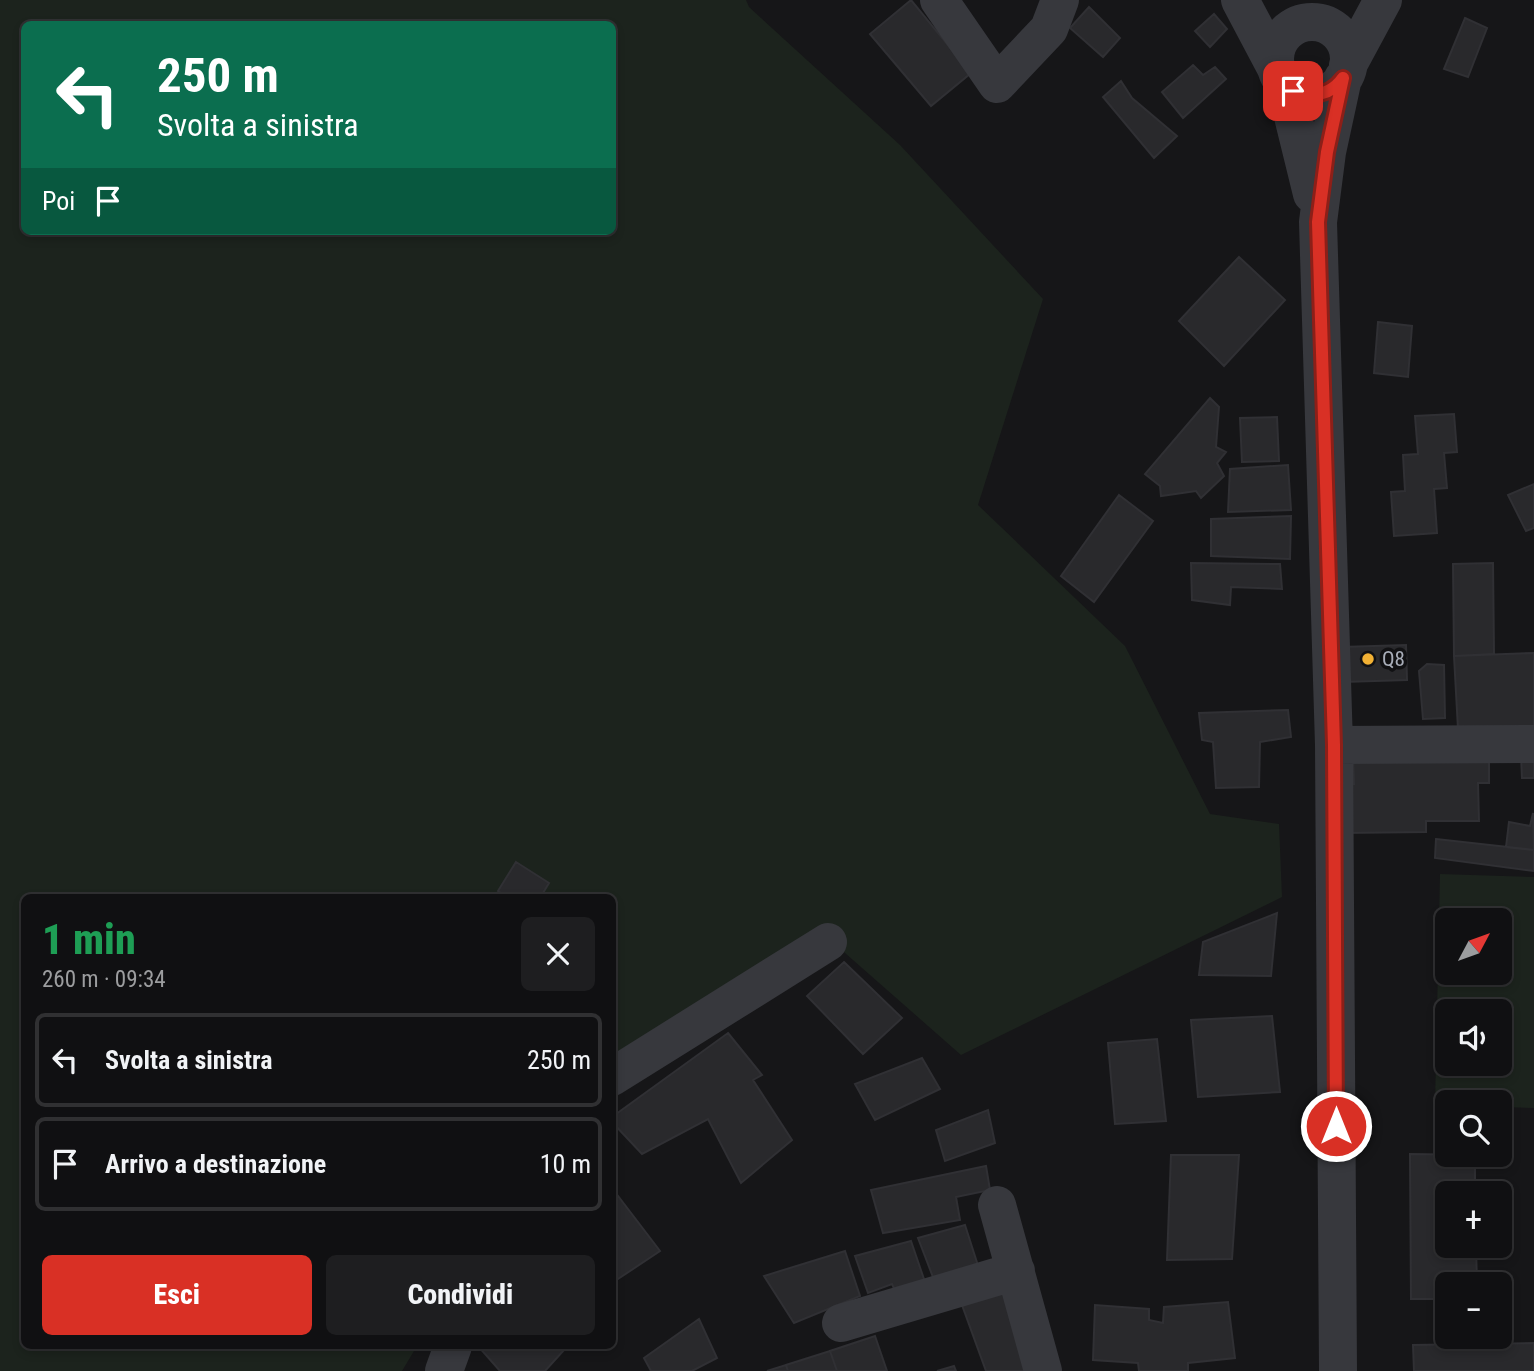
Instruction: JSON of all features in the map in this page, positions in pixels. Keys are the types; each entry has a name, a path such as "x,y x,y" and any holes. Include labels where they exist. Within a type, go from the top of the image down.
{"street":[{"path":"939,0 997,84 1048,29 1060,0"},
{"path":"1284,7 1353,0"},
{"path":"1280,76 1300,93 1315,95 1334,88 1384,0"},
{"path":"1284,7 1332,28 1342,38 1348,51 1327,152 1318,222 1334,745 1338,1371"},
{"path":"1284,7 1291,28 1280,38 1275,52 1280,76 1301,138 1318,222"},
{"path":"1280,76 1284,7"},
{"path":"1334,745 1534,744"},
{"path":"616,1074 828,942"},
{"path":"997,1205 1043,1371"},
{"path":"841,1323 1016,1271"},
{"path":"444,1371 452,1349"}],"shaded area":[{"path":"0,0 746,0 749,7 900,145 1043,299 978,505 1125,646 1210,814 1279,824 1282,897 961,1055 820,931 616,1056 616,894 21,894 21,1349 415,1349 402,1371 0,1371"},
{"path":"1440,874 1534,877 1534,1108 1512,1107 1512,1090 1435,1090 1436,1076 1512,1076 1512,999 1437,999 1438,985 1512,985 1512,908 1439,908"}],"building":[{"path":"911,0 971,73 931,106 870,34"},
{"path":"1089,7 1120,38 1103,57 1070,28"},
{"path":"1214,14 1227,29 1210,47 1195,31"},
{"path":"1465,18 1487,28 1468,77 1444,69"},
{"path":"1193,65 1203,75 1215,67 1226,79 1183,118 1162,92"},
{"path":"1121,81 1132,98 1177,136 1154,158 1103,97"},
{"path":"1239,257 1285,300 1224,366 1179,321"},
{"path":"1378,322 1412,326 1408,377 1374,373"},
{"path":"1210,398 1219,407 1216,447 1226,452 1217,463 1224,476 1201,498 1196,491 1161,496 1160,486 1145,474"},
{"path":"1454,414 1457,452 1444,453 1447,488 1434,489 1437,533 1394,536 1391,492 1405,491 1403,455 1418,454 1415,416"},
{"path":"1277,417 1279,461 1242,462 1240,418"},
{"path":"1288,465 1291,510 1228,512 1230,469"},
{"path":"1534,484 1534,528 1526,531 1508,495"},
{"path":"1119,495 1153,521 1094,602 1061,576"},
{"path":"1291,516 1290,559 1211,556 1211,519"},
{"path":"1191,563 1280,564 1282,589 1231,587 1230,605 1192,600"},
{"path":"1493,563 1494,654 1454,656 1453,564"},
{"path":"1406,645 1407,680 1343,682 1342,647"},
{"path":"1534,653 1534,731 1458,729 1454,656"},
{"path":"1427,664 1444,665 1445,718 1423,719 1419,671"},
{"path":"1288,710 1291,737 1260,742 1259,787 1216,788 1213,742 1202,740 1199,713"},
{"path":"1489,755 1489,783 1478,783 1479,821 1426,821 1426,832 1342,833 1341,784 1354,784 1353,758"},
{"path":"1521,756 1534,756 1534,778 1522,778"},
{"path":"1533,813 1534,850 1506,847 1509,822 1530,826"},
{"path":"1436,839 1534,850 1534,871 1435,858"},
{"path":"516,862 549,883 542,894 502,894 498,891"},
{"path":"1277,913 1271,976 1199,975 1203,942"},
{"path":"844,962 902,1018 863,1054 807,996"},
{"path":"1272,1016 1280,1092 1198,1097 1191,1020"},
{"path":"728,1033 762,1075 753,1080 792,1140 741,1183 708,1119 642,1154 616,1126 616,1114"},
{"path":"1157,1039 1166,1121 1115,1124 1108,1043"},
{"path":"922,1058 940,1089 875,1120 855,1084"},
{"path":"988,1110 995,1143 945,1161 936,1130"},
{"path":"1410,1154 1435,1154 1435,1167 1475,1167 1475,1181 1435,1181 1435,1258 1476,1258 1477,1272 1435,1272 1435,1299 1411,1299"},
{"path":"1171,1155 1239,1155 1232,1259 1167,1260"},
{"path":"986,1166 990,1190 956,1197 960,1220 883,1233 871,1190"},
{"path":"616,1193 660,1251 616,1280"},
{"path":"965,1225 981,1275 936,1285 918,1238"},
{"path":"911,1241 926,1285 897,1295 892,1284 868,1293 855,1256"},
{"path":"845,1251 860,1296 794,1323 764,1276"},
{"path":"1012,1287 1033,1371 986,1371 962,1305"},
{"path":"1228,1302 1235,1358 1188,1363 1188,1371 1139,1371 1138,1363 1093,1360 1095,1305 1149,1309 1149,1320 1163,1323 1164,1307"},
{"path":"699,1319 717,1358 692,1371 651,1371 644,1358"},
{"path":"875,1336 887,1371 837,1371 830,1351"},
{"path":"1512,1343 1534,1343 1534,1371 1414,1371 1413,1345 1435,1345 1435,1349 1512,1349"},
{"path":"481,1349 564,1350 545,1371 500,1371"},
{"path":"830,1351 837,1371 788,1371 786,1365"},
{"path":"786,1365 788,1371 767,1371"},
{"path":"954,1366 956,1371 937,1371"}],"place":[{"name":"Q8","path":"1368,659"}],"route":[{"path":"1293,91 1307,95 1321,94 1334,88 1343,78 1327,152 1318,222 1334,745 1336,1126"}]}
